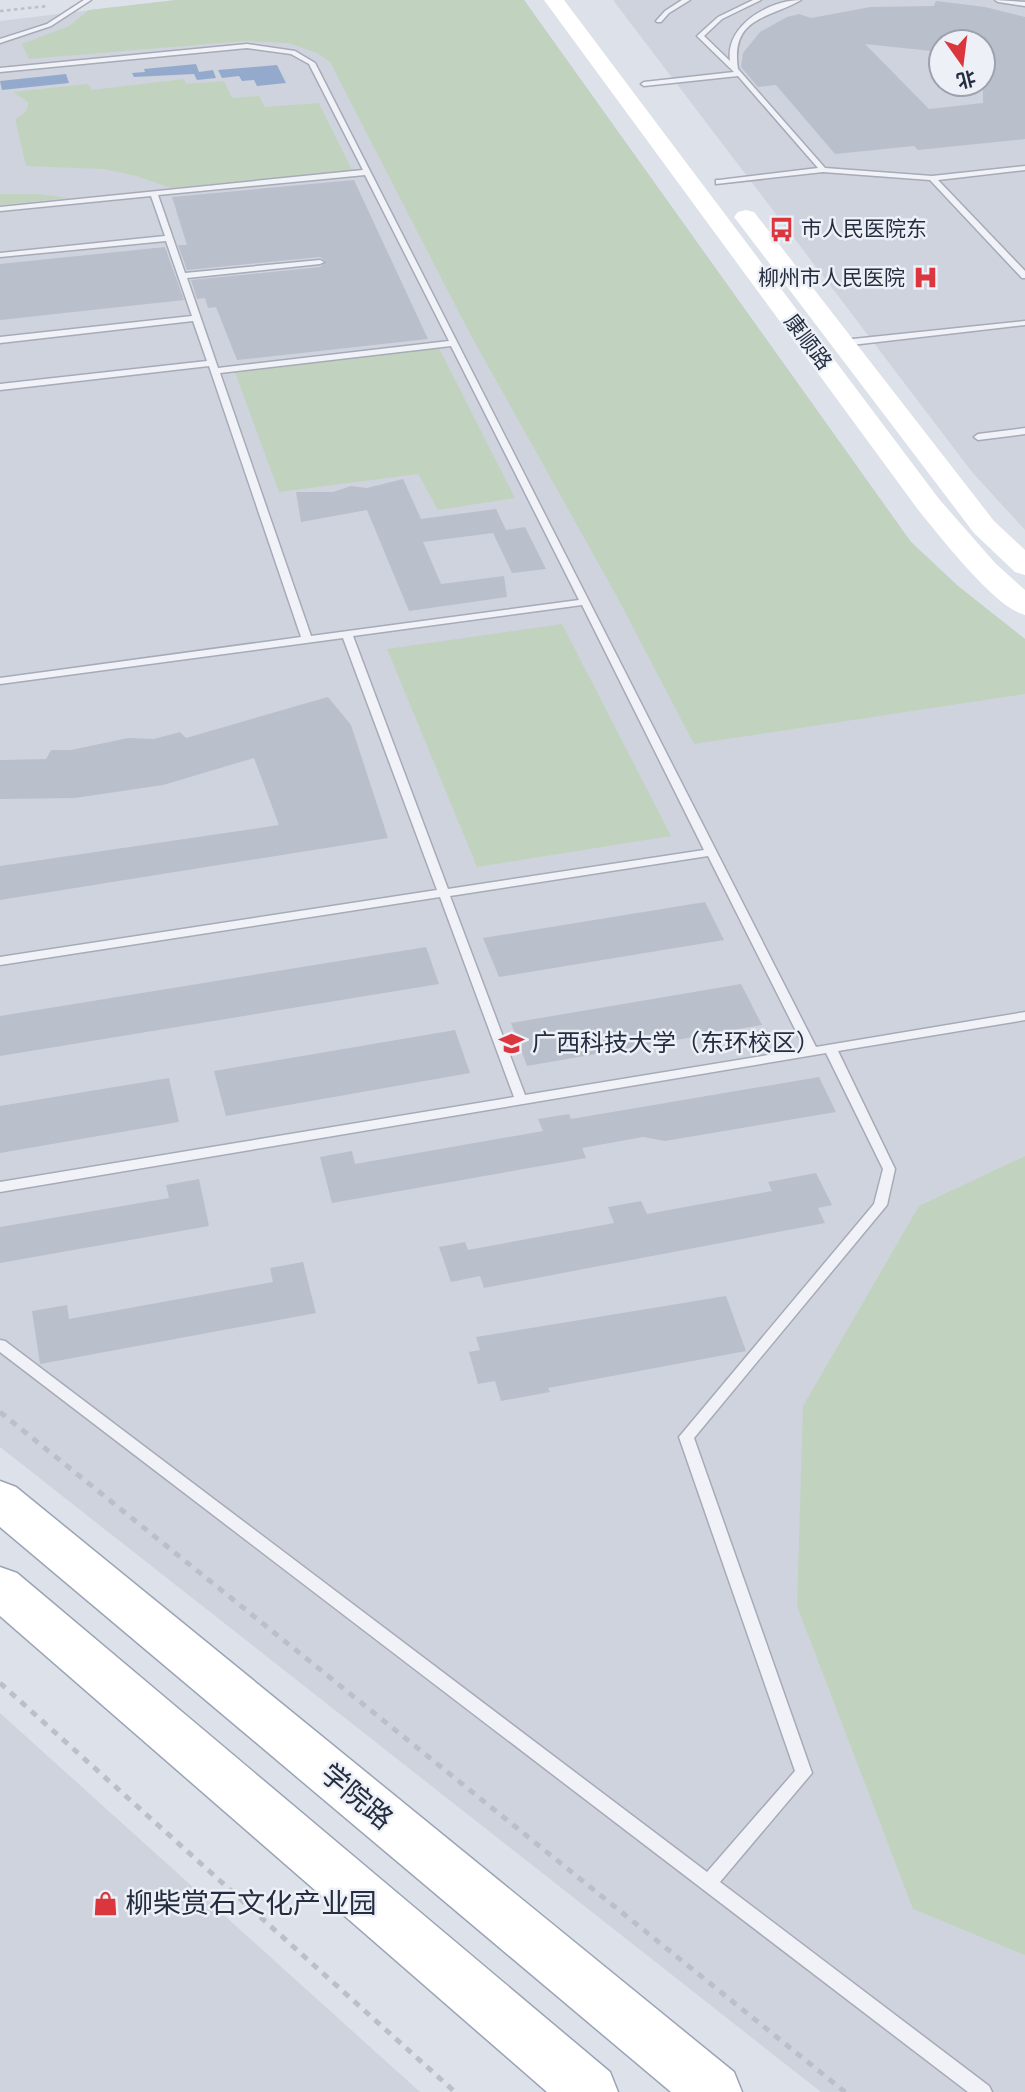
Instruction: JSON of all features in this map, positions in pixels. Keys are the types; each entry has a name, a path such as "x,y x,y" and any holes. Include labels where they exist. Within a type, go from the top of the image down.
{"main road":[{"name":"康顺路","path":"554,0 929,505 985,569 1025,606"},
{"name":"康顺路","path":"579,0 984,527 1025,566"},
{"name":"学院路","path":"0,1500 713,2092"},
{"path":"0,1587 590,2092"}],"lane":[{"path":"0,41 48,25 88,0"},
{"path":"659,21 667,12 687,0"},
{"path":"758,0 720,19 700,36 737,72 823,170"},
{"path":"770,0 783,6"},
{"path":"737,72 730,54 737,33 753,20 798,0"},
{"path":"998,0 1025,4"},
{"path":"0,70 231,47 264,47 293,52 305,57 316,69 812,1051"},
{"path":"643,84 737,72"},
{"path":"719,182 823,170 932,178 1025,168"},
{"path":"0,209 368,172"},
{"path":"932,178 1025,276"},
{"path":"154,194 307,640"},
{"path":"0,255 169,239"},
{"path":"182,275 320,262"},
{"path":"0,340 197,318"},
{"path":"843,343 1025,323"},
{"path":"0,387 453,343"},
{"path":"978,437 1025,431"},
{"path":"0,681 585,602"},
{"path":"347,634 442,893 522,1100"},
{"path":"0,961 711,852"},
{"path":"0,1187 1025,1016"},
{"path":"708,1883 804,1773 686,1437 880,1205 889,1169 830,1048"},
{"path":"0,1345 983,2092"}],"path":[{"path":"0,1412 845,2092"},
{"path":"0,1683 455,2092"}],"shaded area":[{"name":"广西科技大学（东环校区）","path":"176,0 524,0 911,542 958,586 1025,639 1025,2092 821,2092 0,1447 0,21"},
{"name":"柳州市人民医院","path":"613,0 1025,0 1025,530 972,472"},
{"name":"柳柴赏石文化产业园","path":"0,1713 420,2092 0,2092"}],"green space":[{"path":"176,0 524,0 911,542 958,586 1025,639 1025,694 694,744 616,595 469,332 330,62 317,53 288,43 245,41 29,59 22,44 69,26 89,10"},
{"path":"184,79 186,84 224,81 232,98 259,96 265,107 319,103 352,170 171,188 104,169 26,166 15,119 26,110 28,102 13,92 88,84 92,90"},
{"path":"0,194 39,194 68,198 0,205"},
{"path":"438,346 515,498 438,510 418,474 279,492 234,370"},
{"path":"562,624 671,836 477,867 387,649"},
{"path":"1025,1156 1025,1955 913,1909 797,1606 803,1406 919,1206"}],"water":[{"path":"196,64 199,72 213,70 216,78 197,80 194,74 134,77 132,73 145,72 144,69"},
{"path":"277,65 286,83 257,86 254,80 242,81 239,76 222,78 218,70"},
{"path":"66,74 69,83 2,90 0,81"}],"building":[{"path":"936,1 985,7 1025,17 1025,139 918,150 914,146 835,154 776,85 758,87 741,67 743,53 760,32 787,17 799,14 811,18 870,7 934,6"},
{"path":"354,180 428,339 237,360 216,307 208,308 205,298 197,299 191,280 320,267 326,261 320,257 187,270 178,245 187,245 172,197"},
{"path":"165,247 184,300 0,320 0,264"},
{"path":"403,479 421,519 496,509 506,530 525,527 546,569 512,573 493,533 423,542 441,584 504,576 507,597 409,611 367,510 301,522 296,492 333,492 351,486 367,488"},
{"path":"328,697 351,725 388,838 0,900 0,866 279,825 254,758 163,785 75,798 0,799 0,760 46,759 51,750 71,750 128,738 154,739 180,732 186,738"},
{"path":"705,902 724,940 499,977 483,938"},
{"path":"426,947 439,984 0,1056 0,1016"},
{"path":"741,984 762,1025 527,1066 511,1023"},
{"path":"455,1030 470,1073 226,1116 214,1071"},
{"path":"819,1077 836,1112 665,1141 643,1137 582,1148 586,1158 332,1203 320,1157 352,1151 355,1164 543,1131 538,1119 569,1114 571,1119"},
{"path":"169,1078 179,1122 0,1153 0,1106"},
{"path":"816,1173 832,1205 818,1208 825,1223 484,1288 480,1276 451,1282 439,1247 465,1242 468,1250 614,1223 608,1207 641,1201 647,1214 772,1191 768,1182"},
{"path":"199,1179 209,1226 0,1263 0,1227 169,1198 166,1185"},
{"path":"303,1262 316,1313 40,1364 32,1311 67,1305 69,1319 273,1282 270,1268"},
{"path":"726,1296 746,1351 548,1388 550,1392 501,1401 495,1381 478,1384 469,1352 480,1350 476,1337"}],"place":[{"name":"市人民医院东","path":"781,229"},
{"name":"柳州市人民医院","path":"925,278"},
{"name":"广西科技大学（东环校区）","path":"512,1043"},
{"name":"柳柴赏石文化产业园","path":"105,1903"}]}
